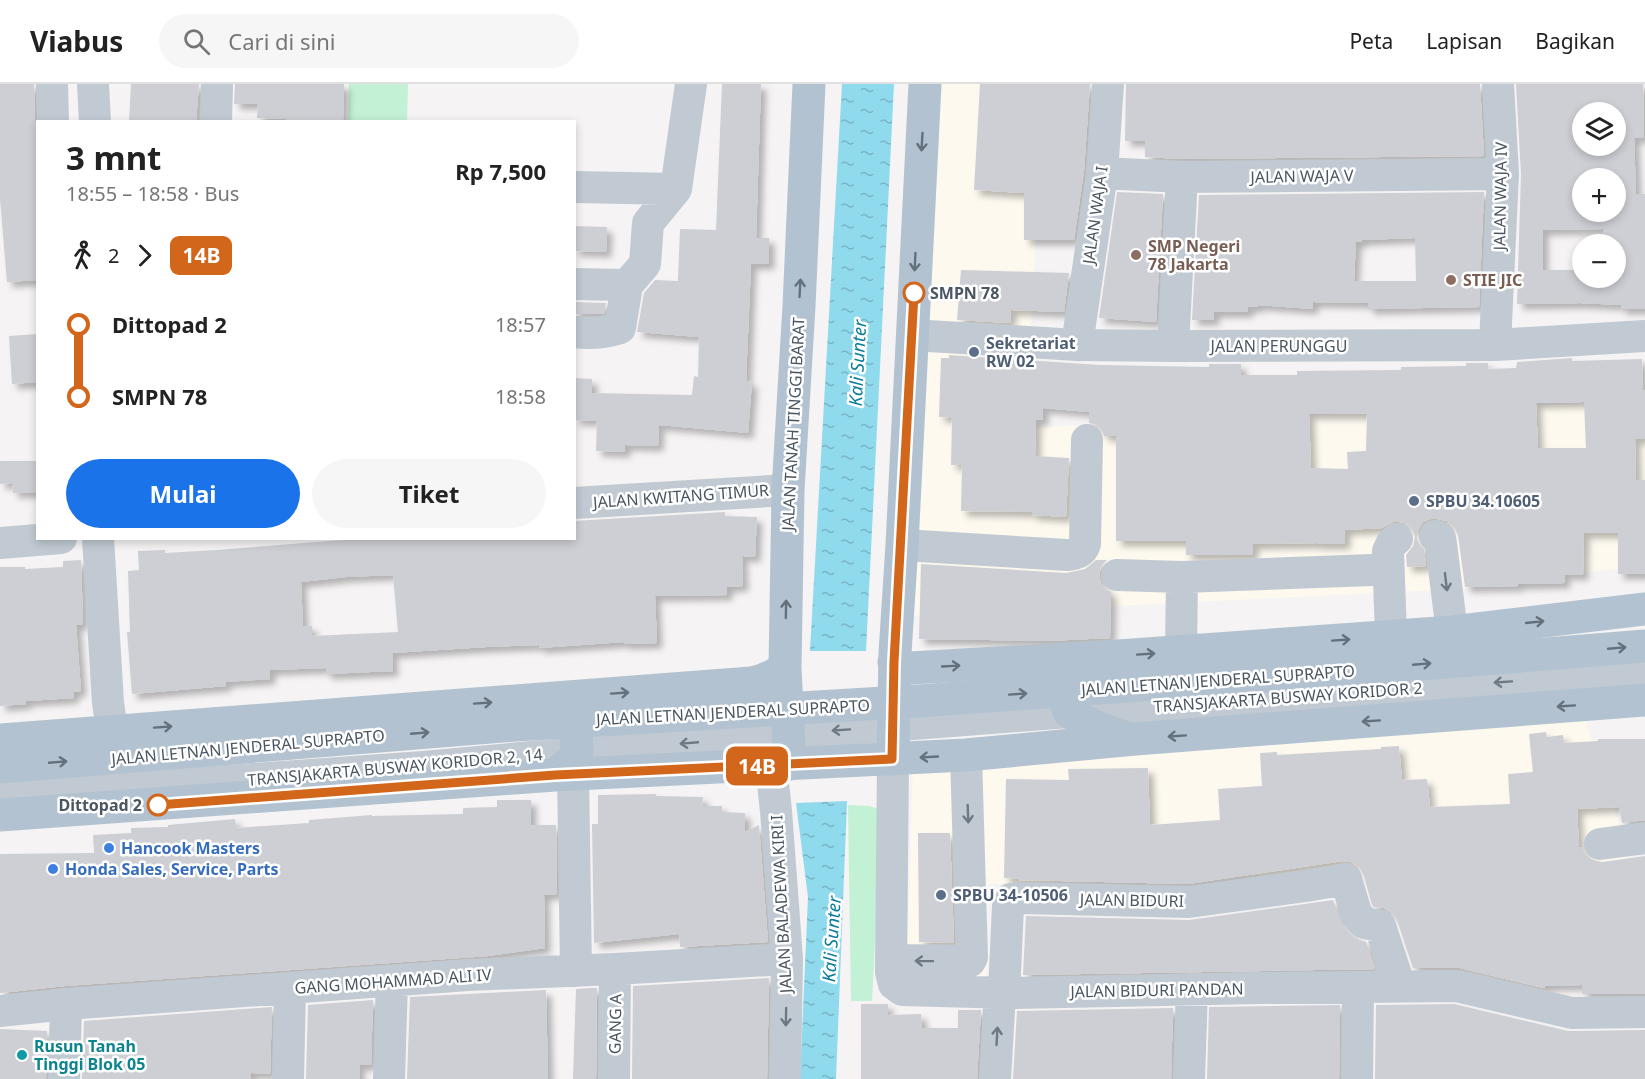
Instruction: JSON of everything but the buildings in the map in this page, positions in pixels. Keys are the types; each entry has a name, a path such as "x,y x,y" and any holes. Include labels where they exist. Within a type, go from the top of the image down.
{"main road":[{"name":"JALAN TANAH TINGGI BARAT","path":"783,754 788,490 809,84"},
{"path":"892,759 894,662 925,84"},
{"name":"JALAN LETNAN JENDERAL SUPRAPTO","path":"894,662 902,667 910,668 1104,657 1452,632 1645,609"},
{"name":"JALAN LETNAN JENDERAL SUPRAPTO","path":"0,767 515,725 954,699 1645,646"},
{"path":"1104,657 1084,664 1070,676 1063,691 1069,712 1103,730 1135,740"},
{"name":"JALAN LETNAN JENDERAL SUPRAPTO","path":"0,740 751,683 763,681 785,668"},
{"path":"562,697 569,702 576,715 569,767"},
{"path":"0,815 569,767 783,754 892,759 966,755 1645,700"}],"street":[{"path":"52,84 53,120"},
{"path":"93,84 94,120"},
{"path":"216,120 217,84"},
{"path":"576,332 588,334 620,328 627,285 645,264 648,223 676,189 691,84"},
{"name":"JALAN WAJA I","path":"1077,345 1102,173 1108,84"},
{"name":"JALAN WAJA IV","path":"1495,345 1503,174 1498,84"},
{"name":"JALAN WAJA V","path":"1102,173 1182,177 1503,174"},
{"path":"1173,346 1182,177"},
{"path":"576,187 676,189"},
{"path":"576,284 627,285"},
{"name":"JALAN PERUNGGU","path":"912,335 1077,345 1173,346 1495,345 1645,336"},
{"path":"902,545 1077,554 1084,549 1085,544 1087,440"},
{"name":"JALAN KWITANG TIMUR","path":"576,503 788,490"},
{"path":"1435,536 1440,538 1442,544 1452,632"},
{"path":"1391,636 1388,551 1397,539"},
{"path":"0,543 37,540"},
{"path":"98,540 108,703 112,730"},
{"path":"1117,575 1182,577 1372,570"},
{"path":"1181,651 1182,577"},
{"name":"TRANSJAKARTA BUSWAY KORIDOR 2","path":"783,754 893,726 1645,672"},
{"name":"JALAN BALADEWA KIRI I","path":"783,754 776,811 787,959 785,1079"},
{"path":"891,960 970,962 972,957 966,755"},
{"name":"JALAN BIDURI PANDAN","path":"892,759 891,972 894,984 902,990 1002,993 1456,986 1572,1013 1645,1012"},
{"name":"TRANSJAKARTA BUSWAY KORIDOR 2, 14","path":"0,797 423,767 569,767"},
{"path":"569,767 576,970"},
{"path":"1600,844 1645,838"},
{"name":"JALAN BIDURI","path":"1002,993 1008,906 1011,899 1189,902 1346,879 1356,913 1364,923 1380,926 1400,987"},
{"name":"GANG MOHAMMAD ALI IV","path":"0,1011 66,1004 468,975 787,959"},
{"name":"GANG A","path":"614,1079 615,969"},
{"path":"389,1079 392,981"},
{"path":"1357,1079 1358,987"},
{"path":"288,1079 290,988"},
{"path":"1189,1079 1192,989"},
{"path":"994,1079 1002,993"},
{"path":"64,1079 66,1004"}],"shaded area":[{"path":"939,84 1045,84 1025,428 1645,401 1645,565 1461,589 906,616"},
{"path":"1580,705 1645,903 1420,870 988,884 986,982 907,977 913,758"}],"green space":[{"path":"349,84 408,84 407,120 348,120"},
{"path":"848,805 869,806 882,810 872,1001 851,1001"}],"water":[{"name":"Kali Sunter","path":"842,84 894,84 866,651 810,651"},
{"name":"Kali Sunter","path":"847,801 836,1079 800,1079 808,897 796,803"}],"bus line":[{"name":"14B","path":"158,805 555,775 892,759 894,662 914,293"}],"place":[{"name":"SMP Negeri 78 Jakarta","path":"1136,255"},
{"name":"STIE JIC","path":"1451,280"},
{"name":"SMPN 78","path":"914,293"},
{"name":"Sekretariat RW 02","path":"974,352"},
{"name":"SPBU 34.10605","path":"1414,501"},
{"name":"Dittopad 2","path":"158,805"},
{"name":"Hancook Masters","path":"109,848"},
{"name":"Honda Sales, Service, Parts","path":"53,869"},
{"name":"SPBU 34-10506","path":"941,895"},
{"name":"Rusun Tanah Tinggi Blok 05","path":"22,1055"}]}
